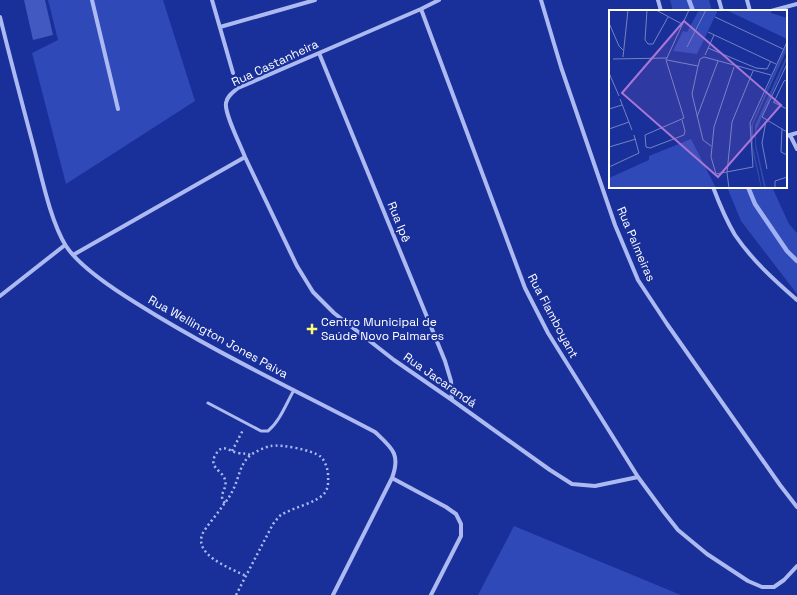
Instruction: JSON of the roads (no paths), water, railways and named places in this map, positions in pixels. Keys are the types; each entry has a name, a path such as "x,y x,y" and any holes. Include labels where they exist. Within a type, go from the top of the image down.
{"street":[{"path":"92,0 118,109"},
{"path":"212,0 232,73"},
{"path":"220,27 315,0"},
{"name":"Rua Castanheira","path":"245,157 227,112 226,103 230,94 238,88 439,0"},
{"name":"Rua Palmeiras","path":"542,0 561,67 615,225 638,280 667,324 797,507"},
{"path":"658,0 661,10"},
{"path":"719,0 722,10"},
{"path":"747,0 750,10"},
{"path":"775,10 797,4"},
{"name":"Rua Flamboyant","path":"421,9 525,288 548,332 638,477 678,530 708,554 748,581 762,587 774,587 784,580 797,566"},
{"name":"Rua Wellington Jones Paiva","path":"0,20 45,193 56,225 65,245 73,255 120,293 173,327 375,432 388,444 396,456 396,467 392,478"},
{"name":"Rua Ipê","path":"319,53 445,361 451,380 452,400"},
{"path":"797,133 788,135 797,149"},
{"path":"73,255 245,157"},
{"name":"Rua Jacarandá","path":"245,157 297,266 313,292 334,313 394,360 572,484 595,486 638,477"},
{"path":"713,188 723,212 735,234 752,258 797,300"},
{"path":"0,296 65,245"},
{"path":"333,595 392,478 446,507 456,514 461,524 462,536 431,595"}],"lane":[{"path":"208,403 261,431 268,431 274,426 294,390"}],"waterway":[{"path":"689,0 693,10"},
{"path":"748,188 755,204 787,251 797,261"}],"place":[{"name":"Centro Municipal de Saúde Novo Palmares","path":"312,329"}]}
